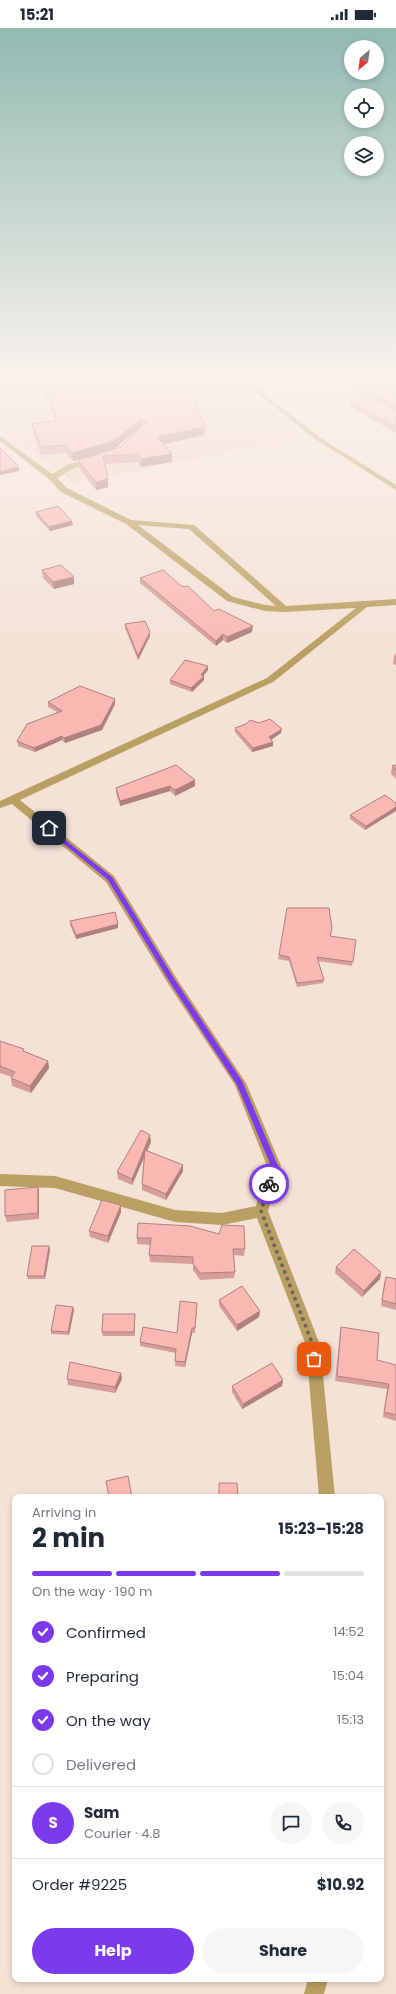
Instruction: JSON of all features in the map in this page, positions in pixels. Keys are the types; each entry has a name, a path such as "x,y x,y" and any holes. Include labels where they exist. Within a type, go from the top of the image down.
{"street":[{"path":"40,468 52,477 64,490 129,522 230,599 265,608 284,609 396,602"},
{"path":"52,477 69,468"},
{"path":"364,468 396,488"},
{"path":"129,522 191,527 284,609"},
{"path":"0,805 270,680 365,604"},
{"path":"13,798 110,879 173,982 240,1083 274,1166 261,1211 313,1345 327,1494"},
{"path":"0,1180 55,1182 175,1216 222,1219 261,1211"},
{"path":"314,1994 317,1982"}],"shaded area":[{"path":"55,468 149,468 72,483 63,473"}],"building":[{"path":"0,468 16,468 0,472"},
{"path":"84,468 106,468 108,479 96,482"},
{"path":"58,506 72,521 49,527 36,512"},
{"path":"61,565 74,577 53,582 42,570"},
{"path":"163,570 180,585 184,587 188,586 214,611 219,609 253,626 227,637 223,634 216,641 140,578"},
{"path":"145,621 150,632 138,656 125,624"},
{"path":"185,660 208,666 201,675 204,676 191,688 170,680"},
{"path":"80,686 115,699 101,725 64,738 62,736 34,748 17,741 27,724 62,711 48,702"},
{"path":"270,719 282,729 269,737 273,742 253,748 235,728 246,724 250,720 259,723"},
{"path":"176,765 195,780 175,790 170,786 120,801 116,788"},
{"path":"385,795 396,803 396,807 366,826 350,815"},
{"path":"287,908 329,908 332,928 330,936 356,940 353,962 317,957 324,980 297,983 289,957 279,955"},
{"path":"115,912 118,924 76,935 70,921"},
{"path":"0,1041 24,1049 23,1051 48,1061 30,1086 11,1078 15,1072 0,1066"},
{"path":"141,1130 150,1135 132,1179 117,1172"},
{"path":"145,1150 183,1165 166,1194 142,1184"},
{"path":"38,1187 38,1213 5,1216 5,1190"},
{"path":"102,1200 121,1205 108,1236 89,1231"},
{"path":"138,1223 190,1226 219,1234 222,1225 244,1226 245,1249 233,1249 235,1272 200,1273 193,1264 193,1257 149,1255 151,1238 137,1238"},
{"path":"32,1246 49,1246 44,1276 27,1276"},
{"path":"354,1249 381,1272 364,1291 336,1267"},
{"path":"386,1277 396,1279 396,1304 382,1300"},
{"path":"242,1286 260,1311 237,1325 219,1300"},
{"path":"180,1301 197,1303 195,1328 192,1328 185,1362 175,1361 176,1349 140,1342 143,1327 177,1333"},
{"path":"56,1305 73,1307 68,1332 51,1331"},
{"path":"103,1314 135,1314 134,1332 102,1332"},
{"path":"341,1327 379,1333 377,1360 396,1365 396,1415 384,1412 389,1384 337,1376"},
{"path":"70,1362 121,1373 115,1387 67,1379"},
{"path":"272,1363 283,1380 243,1404 232,1386"},
{"path":"128,1476 131,1494 108,1494 106,1481"},
{"path":"219,1483 237,1483 238,1494 219,1494"}],"way so far":[{"path":"269,1184 261,1211 313,1345 314,1359"}],"route":[{"path":"49,828 110,879 173,982 240,1083 274,1166 269,1184"}]}
